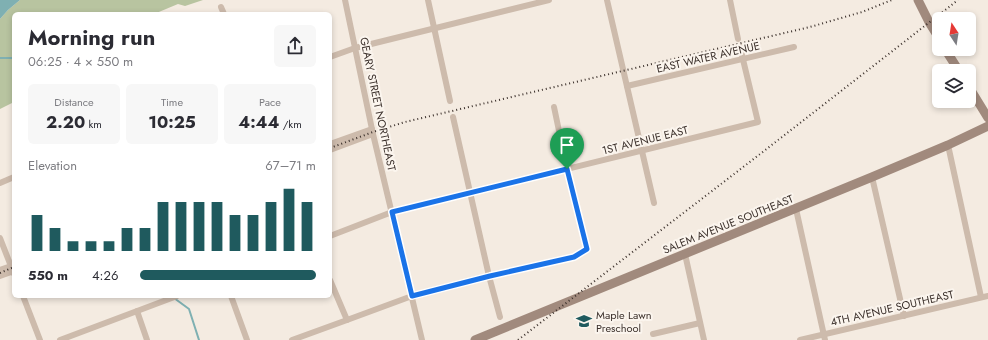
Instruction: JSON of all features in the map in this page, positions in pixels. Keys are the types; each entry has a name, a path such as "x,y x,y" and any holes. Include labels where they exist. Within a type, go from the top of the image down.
{"main road":[{"path":"918,0 932,27"},
{"path":"976,98 988,118"},
{"name":"SALEM AVENUE SOUTHEAST","path":"475,340 796,209 948,145 988,126"}],"street":[{"name":"GEARY STREET NORTHEAST","path":"344,0 422,340"},
{"path":"428,0 450,101"},
{"path":"332,56 355,48 535,2 549,0"},
{"path":"607,0 654,202"},
{"path":"730,0 738,39"},
{"path":"221,7 223,12"},
{"path":"740,47 743,59"},
{"name":"EAST WATER AVENUE","path":"627,86 794,47"},
{"name":"1ST AVENUE EAST","path":"332,235 392,212 758,122 743,59"},
{"path":"292,340 412,296 574,257 587,249 567,169 554,107"},
{"path":"453,117 500,317"},
{"path":"332,143 373,131"},
{"path":"332,149 373,131"},
{"path":"948,145 981,297"},
{"path":"872,177 904,316"},
{"path":"0,183 12,178"},
{"path":"796,209 825,337"},
{"path":"0,238 12,268"},
{"path":"685,254 704,340"},
{"path":"0,270 12,270"},
{"path":"0,276 12,270"},
{"path":"332,285 347,320"},
{"name":"4TH AVENUE SOUTHEAST","path":"800,340 825,337 988,296"},
{"path":"24,298 40,340"},
{"path":"60,340 172,298"},
{"path":"231,298 247,340"},
{"path":"137,311 147,340"},
{"path":"653,334 700,323"}],"green space":[{"path":"20,0 203,0 185,6 178,4 159,12 12,12 12,103 0,109 0,19"}],"water":[{"path":"0,0 20,0 0,19"}],"waterway":[{"path":"0,58 12,58"},
{"path":"174,298 189,309 199,340"}],"railway":[{"path":"332,147 405,122 810,27 862,12 892,0"},
{"path":"518,340 958,0"},
{"path":"0,273 12,268"}],"place":[{"name":"Maple Lawn Preschool","path":"584,321"}],"route":[{"path":"567,169 587,249 574,257 412,296 392,212 567,169"}]}
